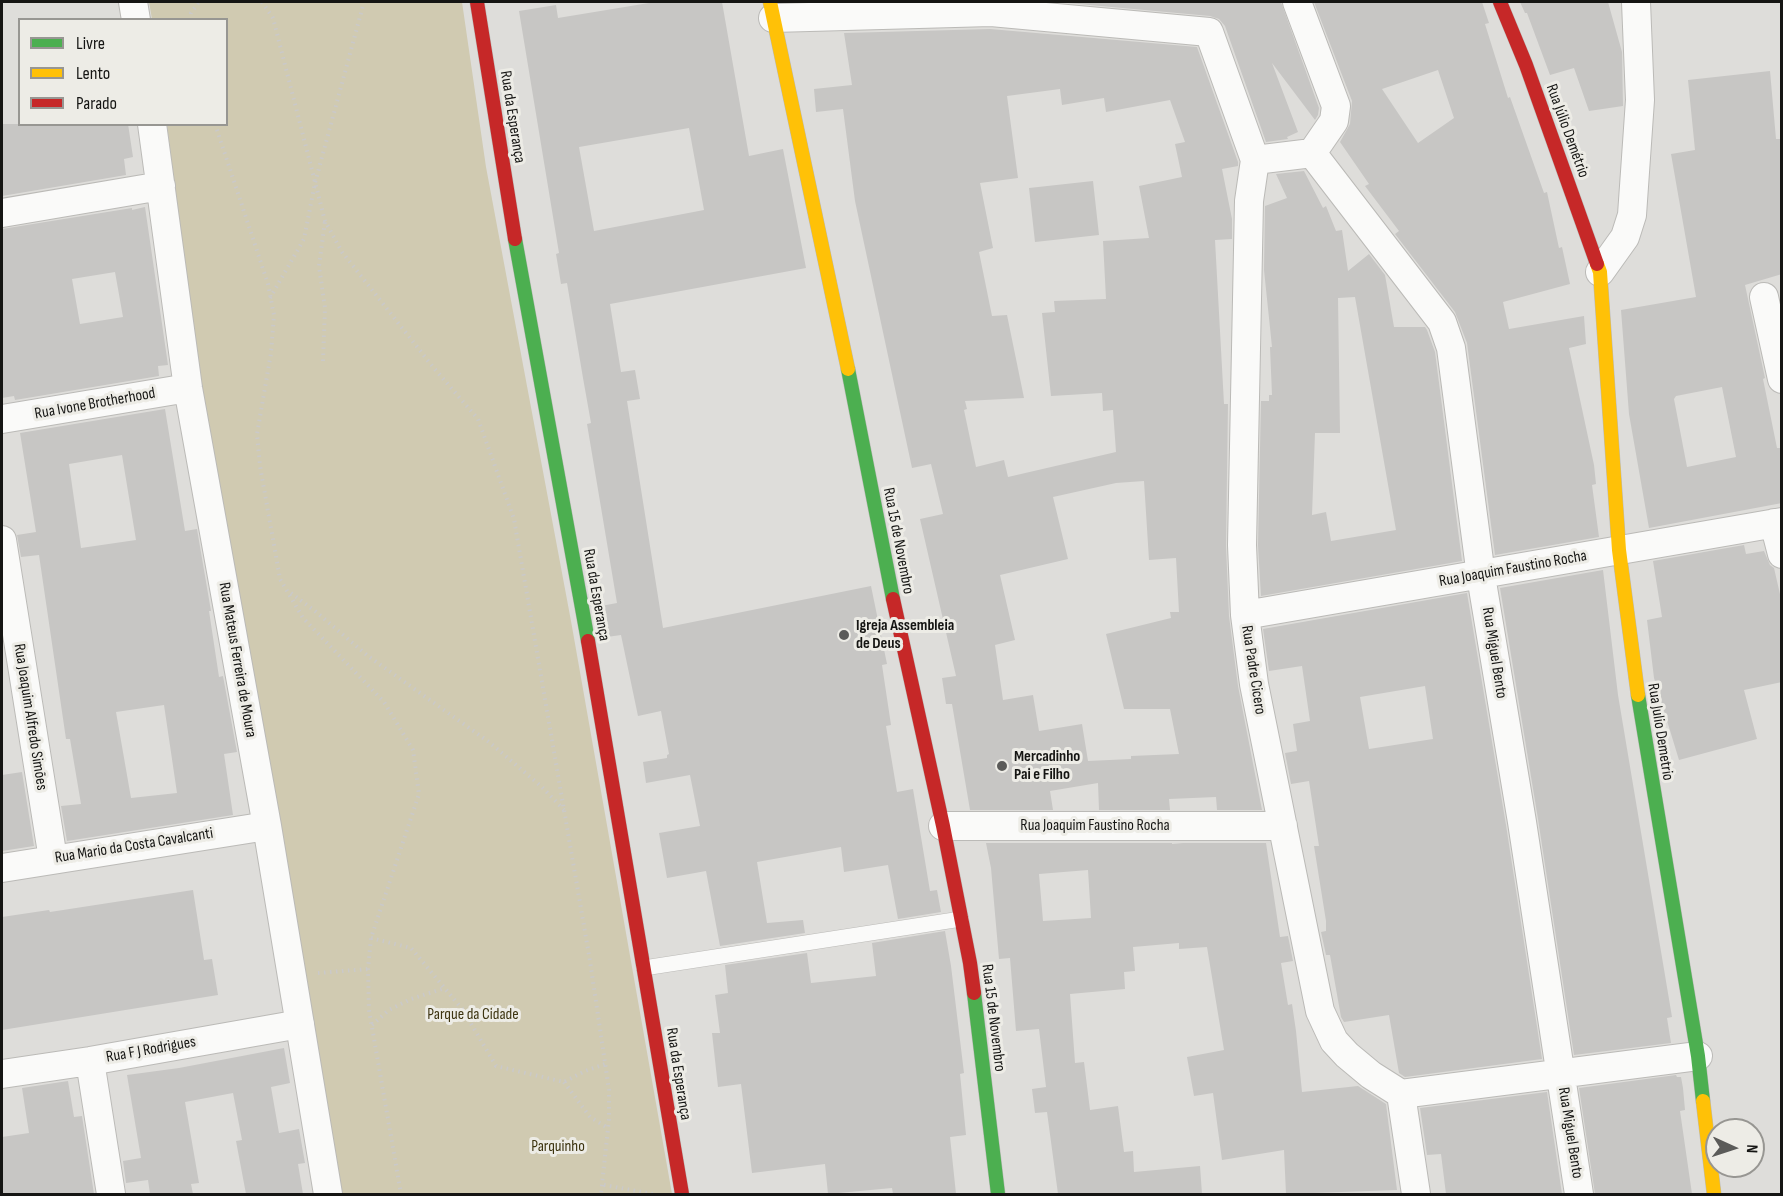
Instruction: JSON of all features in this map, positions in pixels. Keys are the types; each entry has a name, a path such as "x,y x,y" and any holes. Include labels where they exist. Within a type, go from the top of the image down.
{"street":[{"path":"133,2 136,18"},
{"name":"Rua da Esperança","path":"477,2 526,304 586,632 681,1194"},
{"path":"772,10 991,12 1209,32 1255,160 1312,153 1334,121 1336,105 1297,2"},
{"name":"Rua Júlio Demétrio","path":"1500,2 1526,65 1600,272"},
{"path":"1600,272 1625,237 1632,216 1640,100 1636,2"},
{"name":"Rua 15 de Novembro","path":"772,10 857,410 898,627 944,826 970,963 998,1194"},
{"name":"Rua Mateus Ferreira de Moura","path":"152,126 188,388 267,826 328,1194"},
{"name":"Rua Miguel Bento","path":"1312,153 1442,322 1451,348 1481,576 1522,822 1579,1194"},
{"name":"Rua Padre Cicero","path":"1255,160 1249,213 1242,545 1245,615 1254,684 1323,1022 1334,1041 1347,1054 1371,1075 1401,1094"},
{"path":"2,213 161,186"},
{"name":"Rua Julio Demetrio","path":"1600,272 1618,550 1637,692 1698,1056 1714,1194"},
{"path":"1764,297 1782,379"},
{"name":"Rua Ivone Brotherhood","path":"2,419 188,388"},
{"path":"1778,523 1782,554"},
{"name":"Rua Joaquim Faustino Rocha","path":"1245,615 1778,523"},
{"name":"Rua Joaquim Alfredo Simões","path":"2,540 53,859"},
{"name":"Rua Mario da Costa Cavalcanti","path":"2,868 267,826"},
{"name":"Rua Joaquim Faustino Rocha","path":"944,826 1283,826"},
{"name":"Rua F J Rodrigues","path":"2,1074 300,1024"},
{"path":"1416,1194 1401,1094 1698,1056"},
{"path":"90,1061 111,1194"}],"lane":[{"path":"644,968 961,919"}],"path":[{"path":"190,18 199,2"},
{"path":"262,2 273,18 325,220 342,252 433,367 478,419 514,519 609,1090 604,1185 601,1194"},
{"path":"270,298 304,239 315,183 364,2"},
{"path":"216,126 268,284 274,315 271,353 257,434 260,466 280,579 303,618 384,702 413,750 419,794 371,938 368,969 369,1010 401,1194"},
{"path":"323,361 325,308 319,266 325,220"},
{"path":"288,591 368,656 489,742 542,787 564,810"},
{"path":"371,938 411,948 463,1010 496,1066 564,1082 590,1117 608,1128"},
{"path":"292,976 368,969"},
{"path":"372,1026 397,1006 445,988"},
{"path":"564,1082 605,1064"},
{"path":"604,1185 646,1194 681,1194"}],"green space":[{"name":"Parque da Cidade","path":"149,2 462,2 486,167 571,621 672,1194 339,1194 203,413 167,126 228,126 228,18 152,18"}],"building":[{"path":"655,2 722,2 749,156 783,149 806,268 610,304 621,372 635,370 640,399 627,401 663,628 871,586 887,664 882,665 891,725 886,726 897,792 913,789 930,891 937,890 941,912 898,919 888,865 844,872 841,847 757,862 767,923 803,920 805,933 720,946 706,871 667,878 659,833 700,826 690,775 646,783 643,762 667,758 669,754 661,711 638,716 621,635 607,637 601,606 617,603 587,424 591,423 567,283 561,284 556,254 559,253 519,11 556,5 558,18","holes":["689,128 704,210 594,231 579,147"]},
{"path":"1057,2 1281,2 1319,108 1318,115 1315,120 1272,63 1298,132 1287,137 1288,139 1266,142 1225,26 1219,19 1210,16"},
{"path":"1314,2 1482,2 1489,23 1485,24 1508,98 1510,97 1544,193 1547,192 1559,248 1562,247 1570,284 1503,302 1509,329 1584,316 1586,344 1569,348 1594,465 1596,484 1592,485 1599,537 1495,555 1467,343 1455,312 1395,234 1399,231 1365,186 1369,184 1340,142 1350,124 1352,101","holes":["1438,70 1454,118 1418,143 1382,89"]},
{"path":"1520,2 1608,2 1622,52 1623,106 1589,111 1574,68 1550,75 1527,13"},
{"path":"990,29 1197,47 1238,162 1238,166 1222,169 1232,219 1232,239 1215,240 1224,404 1228,404 1226,546 1229,616 1238,686 1262,810 1217,810 1216,797 1169,799 1170,810 1099,810 1098,783 1050,791 1053,810 970,810 952,704 946,704 942,678 956,676 920,519 943,514 931,464 912,468 855,201 843,109 816,112 814,89 852,85 844,33","holes":["1060,89 1062,105 1104,98 1106,112 1170,100 1185,142 1175,144 1182,177 1139,186 1149,238 1103,241 1106,299 1054,301 1055,312 1042,313 1051,396 1102,393 1103,411 1113,410 1116,452 1008,477 1004,460 976,467 964,410 967,409 965,401 1024,398 1007,315 992,316 979,252 993,248 980,183 1018,178 1007,96","1144,481 1149,560 1176,558 1179,612 1170,612 1171,618 1106,634 1124,709 1170,709 1179,754 1088,761 1082,724 1039,731 1033,695 1003,700 995,645 1015,640 1000,575 1068,559 1053,497 1116,483"]},
{"path":"1770,71 1776,139 1782,139 1782,274 1745,285 1777,448 1782,448 1782,503 1649,528 1629,414 1621,310 1696,297 1671,154 1695,150 1688,80","holes":["1722,387 1736,457 1687,467 1674,399 1676,396"]},
{"path":"2,124 128,126 133,157 124,159 126,175 2,196"},
{"path":"1304,171 1323,208 1326,206 1336,231 1342,230 1348,271 1369,254 1385,275 1394,327 1425,327 1427,330 1435,352 1462,561 1261,596 1258,545 1261,401 1269,401 1269,395 1272,395 1270,347 1272,347 1264,270 1265,206 1287,198 1276,174","holes":["1355,297 1396,530 1331,541 1326,512 1312,515 1315,433 1340,433 1338,298"]},
{"path":"1093,181 1099,235 1035,242 1029,188"},
{"path":"145,207 168,365 158,366 159,376 15,400 14,396 2,398 2,229 132,208 132,210","holes":["115,272 123,317 80,324 72,279"]},
{"path":"165,409 185,531 197,529 219,677 223,676 237,752 224,754 233,815 67,841 61,806 81,804 70,739 66,739 39,555 21,557 17,535 36,532 20,433","holes":["122,455 136,540 81,548 69,464","164,705 177,793 131,798 116,712"]},
{"path":"1744,545 1746,554 1764,551 1770,565 1774,568 1782,603 1782,682 1744,690 1757,739 1679,760 1654,678 1647,620 1662,617 1653,561"},
{"path":"1603,570 1618,695 1672,1017 1667,1018 1671,1043 1574,1055 1500,588"},
{"path":"1467,593 1542,1059 1405,1077 1399,1073 1389,1015 1344,1022 1341,1017 1330,955 1326,955 1321,932 1326,931 1326,921 1314,846 1319,846 1309,781 1291,784 1285,753 1297,751 1293,724 1310,721 1302,666 1269,671 1263,629","holes":["1425,686 1433,739 1369,749 1360,697"]},
{"path":"22,772 34,846 2,851 2,775"},
{"path":"986,843 1266,843 1280,937 1288,936 1293,961 1281,963 1288,1005 1292,1004 1302,1092 1358,1086 1386,1104 1397,1190 1286,1194 1284,1150 1222,1160 1213,1093 1194,1096 1187,1057 1224,1050 1207,947 1179,949 1179,943 1133,947 1135,971 1124,972 1125,989 1070,994 1075,1063 1084,1062 1090,1110 1118,1106 1124,1152 1133,1151 1134,1172 1200,1166 1202,1194 1058,1194 1047,1112 1035,1113 1032,1089 1046,1087 1039,1029 1016,1031 1010,958 999,959 991,868","holes":["1088,870 1091,918 1043,921 1039,874"]},
{"path":"193,890 204,960 212,959 218,995 2,1030 2,917"},
{"path":"945,931 964,1073 960,1074 966,1135 950,1137 956,1194 893,1194 892,1188 828,1194 825,1164 752,1173 741,1084 718,1087 712,1033 720,1033 715,995 728,993 725,965 807,953 811,983 876,976 872,943"},
{"path":"284,1048 290,1083 271,1087 279,1133 299,1129 305,1163 298,1164 303,1194 246,1194 236,1141 242,1140 233,1093 185,1102 199,1183 191,1184 193,1194 150,1194 148,1180 126,1183 123,1161 141,1158 127,1075 179,1068"},
{"path":"1676,1075 1681,1077 1683,1088 1685,1110 1680,1111 1692,1194 1595,1194 1579,1088"},
{"path":"68,1081 74,1117 82,1116 94,1194 2,1194 2,1137 29,1133 22,1088"},
{"path":"1547,1092 1562,1194 1446,1194 1441,1154 1427,1155 1420,1108"}],"traffic: fast":[{"path":"515,239 588,641"},
{"path":"848,369 893,599"},
{"path":"1638,695 1698,1056 1703,1101"},
{"path":"974,993 998,1194"}],"traffic: slow":[{"path":"770,2 848,369"},
{"path":"1597,264 1600,272 1619,550 1638,695"},
{"path":"1703,1101 1714,1194"}],"traffic: jam":[{"path":"477,2 515,239"},
{"path":"1500,2 1526,65 1597,264"},
{"path":"893,599 943,826 974,993"},
{"path":"588,641 682,1194"}],"place":[{"name":"Igreja Assembleia de Deus","path":"844,635"},
{"name":"Mercadinho Pai e Filho","path":"1002,766"}],"park label":[{"name":"Parquinho","path":"558,1147"}]}
